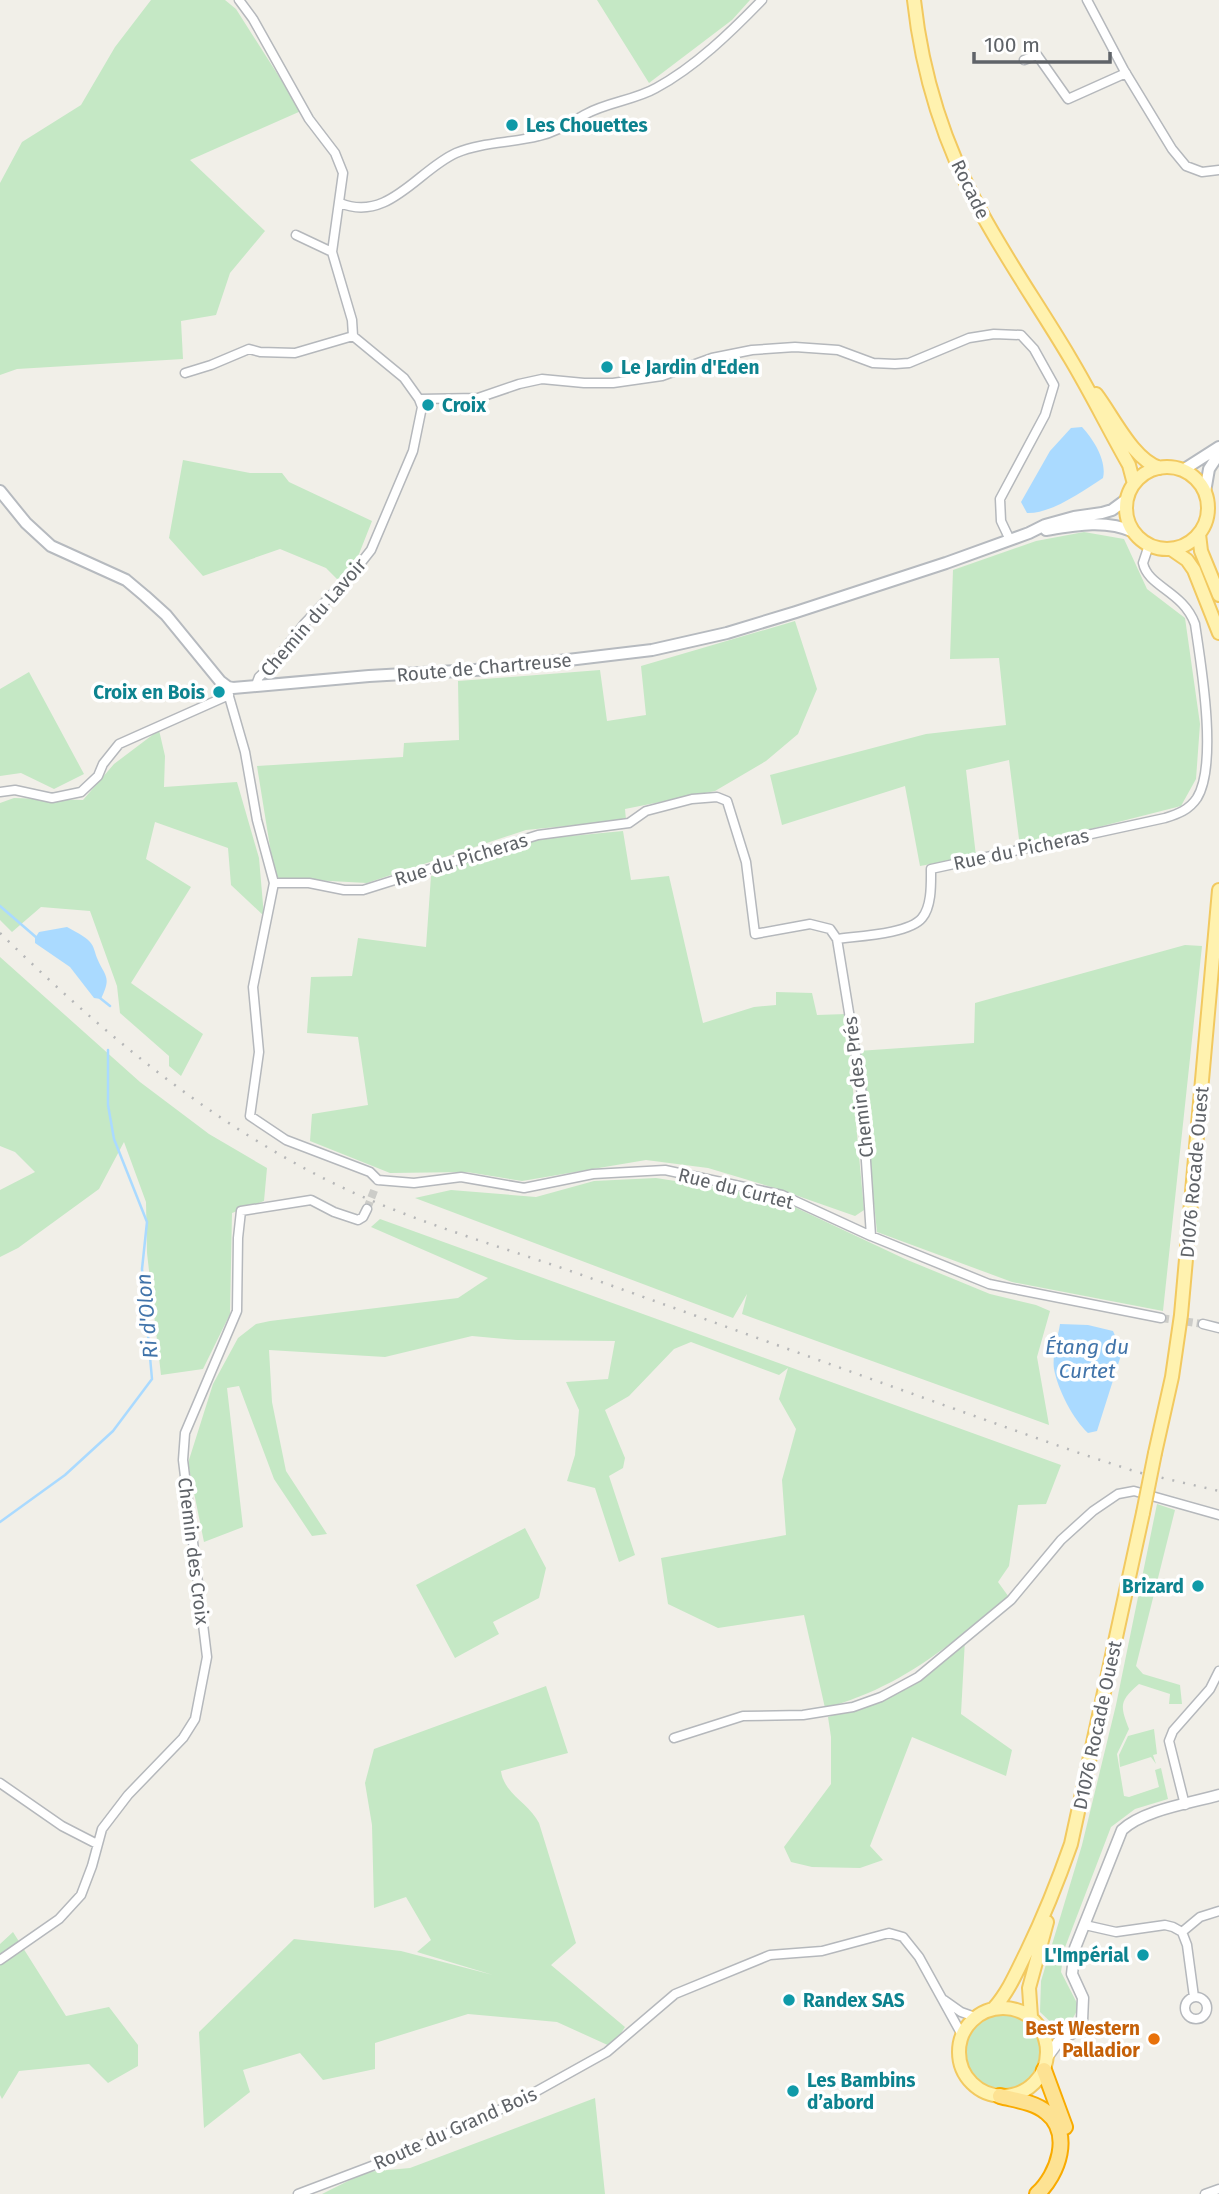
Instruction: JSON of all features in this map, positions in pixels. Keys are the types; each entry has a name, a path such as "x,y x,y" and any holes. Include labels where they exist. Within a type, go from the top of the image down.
{"highway":[{"path":"1046,2063 1065,2126 1068,2146 1061,2178 1051,2194"},
{"path":"1000,2096 1039,2107 1052,2118 1057,2128 1060,2140 1058,2161 1050,2180 1037,2194"}],"main road":[{"name":"Rocade","path":"914,0 923,55 935,102 963,176 981,213 1071,360 1129,465 1134,484"},
{"name":"Rocade","path":"1071,360 1139,456 1152,466 1160,468"},
{"path":"1183,470 1219,447"},
{"path":"1205,492 1196,479 1183,470 1160,468 1141,477 1134,484 1127,499 1126,511 1134,532 1149,545 1171,549 1182,546 1199,534 1206,521 1208,506 1205,492 1209,470 1219,454"},
{"path":"0,491 26,523 51,546 126,580 145,596 166,615 229,691"},
{"name":"Route de Chartreuse","path":"229,691 256,685 492,669 652,650 769,621 1010,540 1060,520 1112,510 1127,499"},
{"name":"Route de Chartreuse","path":"1029,533 1076,525 1102,524 1120,526 1134,532"},
{"path":"1199,534 1200,551 1219,595"},
{"path":"1171,549 1194,569 1219,633"},
{"name":"D1076 Rocade Ouest","path":"1053,1894 1071,1844 1171,1377 1181,1315 1219,890"},
{"path":"994,2008 1005,1994 1053,1894"},
{"path":"1031,2017 1028,1988 1053,1894"},
{"path":"1007,2007 1020,2010 1031,2017 1044,2032 1046,2063 1037,2081 1014,2095 986,2093 975,2086 965,2075 960,2063 959,2049 962,2035 975,2017 994,2008 1007,2007"}],"street":[{"path":"239,0 253,19 309,119 335,153 343,173 332,252 352,320 353,336 404,378 419,399 478,398 542,379 594,383 662,376 712,358 752,350 795,348 844,351 873,363 909,363 969,338 994,334 1021,335 1034,349 1054,385 1045,415 1000,499 1001,521 1010,540"},
{"path":"340,203 367,207 387,203 454,154 471,148 541,136 571,125 587,113 655,89 693,63 762,0"},
{"path":"1087,0 1126,73 1172,149 1186,166 1202,172 1219,170"},
{"path":"1024,60 1037,55 1068,99 1126,73"},
{"path":"296,234 332,252"},
{"path":"185,373 249,349 295,353 353,336"},
{"name":"Chemin du Lavoir","path":"256,685 259,677 371,550 413,451 422,407 419,399"},
{"name":"Rue du Picheras","path":"274,883 309,883 344,890 363,890 538,835 629,823 646,811 692,799 718,797 727,800 746,862 754,934 810,924 830,929 837,939 907,928 923,917 930,895 931,869 1165,818 1181,813 1197,799 1203,779 1207,726 1195,624 1181,600 1147,575 1143,563 1149,545"},
{"path":"0,792 15,790 52,798 81,792 99,776 103,764 119,744 229,691 245,752 257,820 274,883"},
{"name":"Rue du Curtet","path":"274,883 253,987 259,1052 250,1116 286,1140 370,1172 377,1184 461,1177 524,1188 593,1174 665,1170 782,1195 871,1236 989,1283 1161,1318"},
{"name":"Chemin des Prés","path":"837,939 861,1086 871,1236"},
{"name":"Chemin des Croix","path":"0,1960 59,1919 81,1895 102,1829 128,1795 183,1738 195,1719 207,1657 183,1460 186,1433 237,1311 241,1211 311,1200 358,1220 367,1209"},
{"path":"1203,1324 1219,1328"},
{"path":"674,1738 743,1716 803,1716 852,1707 881,1697 918,1677 1011,1600 1061,1540 1093,1511 1118,1494 1134,1491 1219,1515"},
{"path":"1185,1805 1170,1741 1173,1731 1210,1689 1219,1671"},
{"path":"0,1783 62,1826 97,1844"},
{"path":"1046,2063 1059,2042 1080,2027 1084,2014 1083,1998 1072,1975 1072,1964 1122,1830 1137,1819 1219,1795"},
{"path":"1182,1932 1200,1917 1219,1911"},
{"path":"1085,1925 1110,1932 1165,1925 1182,1932 1187,1945 1194,1997"},
{"name":"Route du Grand Bois","path":"298,2194 393,2158 519,2101 607,2052 675,1994 770,1955 822,1951 889,1933 909,1942 943,1999"},
{"path":"943,1999 961,2012 975,2017"},
{"path":"943,1999 962,2035"},
{"path":"1044,2032 1071,2034"},
{"path":"1205,2194 1219,2189"}],"green space":[{"path":"151,0 225,0 236,9 301,111 190,160 265,231 230,273 216,315 181,321 183,359 17,369 0,375 0,183 22,142 81,105 115,47"},
{"path":"597,0 750,0 732,20 649,83"},
{"path":"183,460 250,473 282,473 289,482 372,521 359,554 338,580 326,568 280,549 203,576 169,538"},
{"path":"1084,532 1124,539 1147,589 1185,618 1200,724 1196,779 1181,806 1020,847 1009,760 966,770 976,856 920,866 905,786 782,825 770,775 926,734 1006,725 999,658 950,659 953,570 1036,541"},
{"path":"795,621 817,689 798,734 766,761 715,791 625,809 626,820 526,830 367,883 275,878 257,766 403,757 404,743 459,740 458,681 600,670 607,721 646,715 641,666"},
{"path":"29,672 84,774 54,789 21,773 0,776 0,689"},
{"path":"159,730 165,756 164,787 237,782 259,858 264,916 231,885 228,848 155,822 146,859 191,887 131,983 203,1034 181,1076 169,1066 169,1056 120,1013 117,986 90,911 41,907 12,932 0,920 0,803 14,798 83,800 114,764"},
{"path":"623,831 631,880 669,876 703,1023 754,1007 776,1005 776,992 812,993 817,1015 846,1014 864,1210 855,1216 708,1168 646,1160 522,1181 467,1172 390,1173 310,1141 312,1114 368,1105 358,1037 307,1033 311,977 352,976 358,938 426,947 431,876 519,841"},
{"path":"1185,945 1202,946 1163,1311 1012,1282 877,1232 858,1051 974,1043 975,1003"},
{"path":"0,957 140,1082 209,1134 267,1168 264,1201 232,1213 230,1314 203,1369 161,1375 147,1253 146,1202 124,1142 99,1189 18,1248 0,1257 0,1190 35,1172 15,1152 0,1146"},
{"path":"656,1178 771,1196 905,1259 990,1294 1050,1311 1037,1357 1049,1425 742,1314 747,1294 733,1318 415,1198 451,1190 536,1197 594,1181"},
{"path":"380,1219 1061,1465 1046,1504 1018,1505 1009,1566 998,1582 1011,1600 965,1639 961,1714 1012,1750 1006,1776 912,1737 870,1846 883,1860 860,1868 812,1867 791,1862 784,1847 831,1784 831,1737 828,1717 889,1696 954,1647 951,1643 922,1664 876,1690 825,1708 804,1615 718,1628 668,1604 661,1558 786,1535 782,1480 796,1429 779,1399 788,1368 779,1375 691,1342 674,1349 629,1396 605,1410 625,1458 623,1468 609,1476 635,1555 619,1562 595,1488 567,1481 575,1455 579,1410 566,1382 608,1379 615,1341 517,1340 472,1336 385,1357 269,1350 272,1402 286,1471 327,1534 312,1536 274,1479 239,1386 227,1388 243,1527 204,1542 188,1463 213,1384 238,1338 256,1324 270,1321 458,1298 488,1278 371,1227"},
{"path":"1157,1504 1175,1510 1136,1666 1143,1674 1180,1685 1182,1704 1169,1704 1170,1694 1139,1684 1123,1704 1129,1729 1117,1754 1124,1796 1129,1797 1159,1787 1155,1770 1161,1768 1168,1799 1135,1809 1111,1827 1064,1950 1061,1972 1079,2007 1068,2027 1059,2030 1040,2012 1041,1981 1082,1845 1116,1705"},
{"path":"525,1528 546,1568 539,1598 493,1622 499,1634 455,1658 416,1585"},
{"path":"546,1686 568,1753 501,1771 507,1786 539,1823 576,1943 551,1965 625,2027 612,2047 557,2022 468,2014 375,2043 375,2069 323,2080 300,2053 243,2070 250,2092 204,2128 199,2032 294,1939 401,1951 493,1975 417,1952 431,1940 406,1897 374,1908 372,1825 365,1783 374,1749"},
{"path":"1154,1729 1157,1754 1153,1755 1156,1764 1151,1757 1120,1767 1119,1755 1128,1736"},
{"path":"13,1932 66,2016 109,2007 138,2045 138,2066 108,2083 89,2064 19,2071 2,2099 0,1944"},
{"path":"1003,2014 1018,2017 1031,2025 1039,2038 1042,2053 1039,2068 1031,2081 1018,2089 1003,2092 988,2089 975,2081 967,2068 964,2053 967,2038 975,2025 988,2017"},
{"path":"595,2098 605,2194 322,2194 366,2172 410,2168"}],"water":[{"path":"1082,427 1098,451 1103,465 1103,478 1056,506 1027,513 1021,502 1050,451 1071,428"},
{"path":"67,927 92,945 107,981 101,999 94,998 70,967 35,943 39,932"},
{"name":"Étang du Curtet","path":"1060,1324 1088,1325 1113,1331 1122,1352 1097,1431 1088,1433 1082,1427 1059,1386 1054,1369 1054,1352"}],"waterway":[{"name":"Ri d'Olon","path":"0,906 37,938"},
{"name":"Ri d'Olon","path":"100,998 110,1006"},
{"name":"Ri d'Olon","path":"0,1522 65,1475 113,1431 152,1379 142,1269 147,1222 114,1139 108,1105 108,1050"}],"tunnel":[{"path":"367,1209 375,1188"},
{"path":"1161,1318 1203,1324"}],"railway":[{"path":"0,933 111,1035 191,1097 275,1152 352,1192 420,1220 1082,1454 1137,1472 1219,1491"}],"place":[{"name":"Les Chouettes","path":"512,125"},
{"name":"Le Jardin d'Eden","path":"607,367"},
{"name":"Croix","path":"428,405"},
{"name":"Croix en Bois","path":"219,692"},
{"name":"Brizard","path":"1198,1586"},
{"name":"L'Impérial","path":"1143,1955"},
{"name":"Randex SAS","path":"789,2000"},
{"name":"Best Western Palladior","path":"1154,2039"},
{"name":"Les Bambins d’abord","path":"793,2091"}]}
